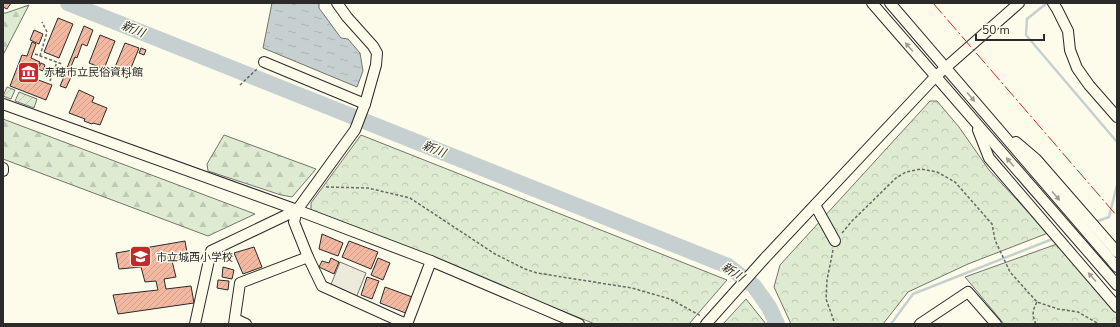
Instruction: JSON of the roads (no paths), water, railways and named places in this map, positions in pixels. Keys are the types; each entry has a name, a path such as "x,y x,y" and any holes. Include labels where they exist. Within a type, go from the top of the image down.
{"street":[{"path":"337,3 347,17 374,46 377,53 376,65 365,104 355,130 297,210 294,222 308,257 322,286 407,324 431,261"},
{"path":"872,3 1117,285"},
{"path":"890,3 1117,267"},
{"path":"708,322 765,258 934,76 1020,3"},
{"path":"1053,3 1058,9 1068,30 1070,50 1077,68 1089,85 1117,117"},
{"path":"264,62 365,104"},
{"path":"3,104 297,210 431,261 579,324"},
{"path":"990,119 1036,159 1117,252"},
{"path":"975,122 990,158 1117,307"},
{"path":"815,205 835,241"},
{"path":"196,324 211,251 297,210"},
{"path":"246,324 234,322 240,283 308,257"},
{"path":"920,324 968,292 996,324"}],"water":[{"path":"272,3 319,3 319,8 341,38 348,39 360,53 363,71 357,87 263,48"}],"waterway":[{"name":"新川","path":"68,3 728,266 754,286 769,307 777,324"},
{"path":"1047,3 1027,19 1026,35 1117,142"},
{"path":"1095,222 1109,217 1117,185"},
{"path":"891,324 913,294 1055,238"},
{"path":"767,324 772,314"}],"place":[{"name":"赤穂市立民俗資料館","path":"28,72"},
{"name":"市立城西小学校","path":"140,257"}]}
